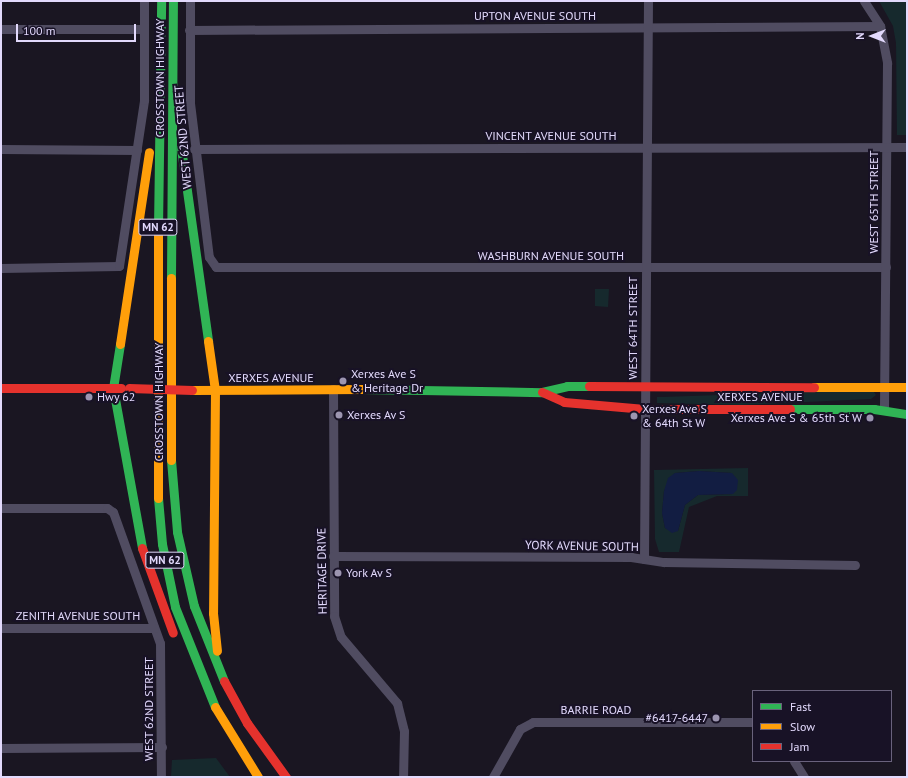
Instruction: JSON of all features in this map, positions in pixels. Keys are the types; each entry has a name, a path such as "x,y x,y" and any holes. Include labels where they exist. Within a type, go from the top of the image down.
{"main road":[{"name":"CROSSTOWN HIGHWAY","path":"161,1 156,392 158,510 162,544 175,607 196,664 220,718 258,777"},
{"name":"CROSSTOWN HIGHWAY","path":"173,1 170,383 172,494 186,577 194,606 218,669 247,723 286,777"},
{"path":"160,62 146,174 114,388 142,543 158,596 177,643"},
{"path":"173,64 182,162 215,390 213,613 218,669"},
{"name":"XERXES AVENUE","path":"1,388 129,388 192,390 446,389 542,392 567,386 885,386"},
{"path":"885,386 907,387"},
{"name":"XERXES AVENUE","path":"542,392 564,402 645,409 884,410"},
{"path":"884,410 907,414"},
{"path":"186,662 220,718"}],"street":[{"path":"1,268 119,266 144,100 144,1"},
{"name":"WEST 62ND STREET","path":"190,1 190,103 194,149 210,257 216,267"},
{"name":"WEST 64TH STREET","path":"644,559 648,1"},
{"name":"WEST 65TH STREET","path":"864,1 880,26 885,44 887,63 884,410"},
{"name":"UPTON AVENUE SOUTH","path":"189,30 880,26"},
{"path":"1,29 144,29"},
{"name":"VINCENT AVENUE SOUTH","path":"194,149 907,147"},
{"path":"1,149 137,150"},
{"name":"WASHBURN AVENUE SOUTH","path":"216,267 886,267"},
{"name":"HERITAGE DRIVE","path":"333,389 333,605 336,627 348,646 389,691 397,704 404,731 403,777"},
{"name":"WEST 62ND STREET","path":"1,508 108,508 117,519 160,643 162,663 161,777"},
{"name":"YORK AVENUE SOUTH","path":"333,556 644,559 856,565"},
{"name":"ZENITH AVENUE SOUTH","path":"1,628 154,628"},
{"name":"BARRIE ROAD","path":"493,777 520,729 533,722 752,722"},
{"path":"1,748 162,747"},
{"path":"795,762 804,777"}],"green space":[{"path":"879,1 907,1 907,135 897,135 896,43 893,26"},
{"path":"595,289 609,289 608,307 595,306"},
{"path":"807,392 874,392 876,395 871,399 740,405 657,403 657,397"},
{"path":"748,468 748,496 717,496 689,507 679,552 659,552 655,539 654,470","holes":["699,471 732,473 733,494 698,495 685,505 678,531 665,528 662,513 664,491 675,473"]},
{"path":"216,758 230,777 171,777 172,760"}],"water":[{"path":"699,471 732,473 738,480 737,490 733,494 698,495 685,505 678,531 672,533 665,528 662,513 664,491 668,478 675,473"}],"traffic: fast":[{"path":"158,228 161,1"},
{"path":"171,278 173,1"},
{"path":"181,148 208,341"},
{"path":"120,344 113,388 142,548"},
{"path":"362,389 542,392 567,386 589,386"},
{"path":"790,409 874,409 907,414"},
{"path":"171,460 177,532 194,606 224,681"},
{"path":"158,498 162,544 175,607 215,707"}],"traffic: slow":[{"path":"120,344 149,152"},
{"path":"158,228 158,498"},
{"path":"171,278 171,460"},
{"path":"208,341 215,390 213,613 217,651"},
{"path":"814,387 907,387"},
{"path":"192,390 362,389"},
{"path":"215,707 258,777"}],"traffic: jam":[{"path":"589,386 814,387"},
{"path":"1,388 121,388"},
{"path":"129,388 192,390"},
{"path":"542,392 564,402 645,409 790,409"},
{"path":"142,548 173,633"},
{"path":"224,681 247,723 286,777"}],"place":[{"name":"Xerxes Ave S & Heritage Dr","path":"343,381"},
{"name":"Hwy 62","path":"89,397"},
{"name":"Xerxes Av S","path":"339,415"},
{"name":"Xerxes Ave S & 64th St W","path":"634,416"},
{"name":"Xerxes Ave S & 65th St W","path":"870,418"},
{"name":"York Av S","path":"338,573"},
{"name":"#6417-6447","path":"716,718"}]}
